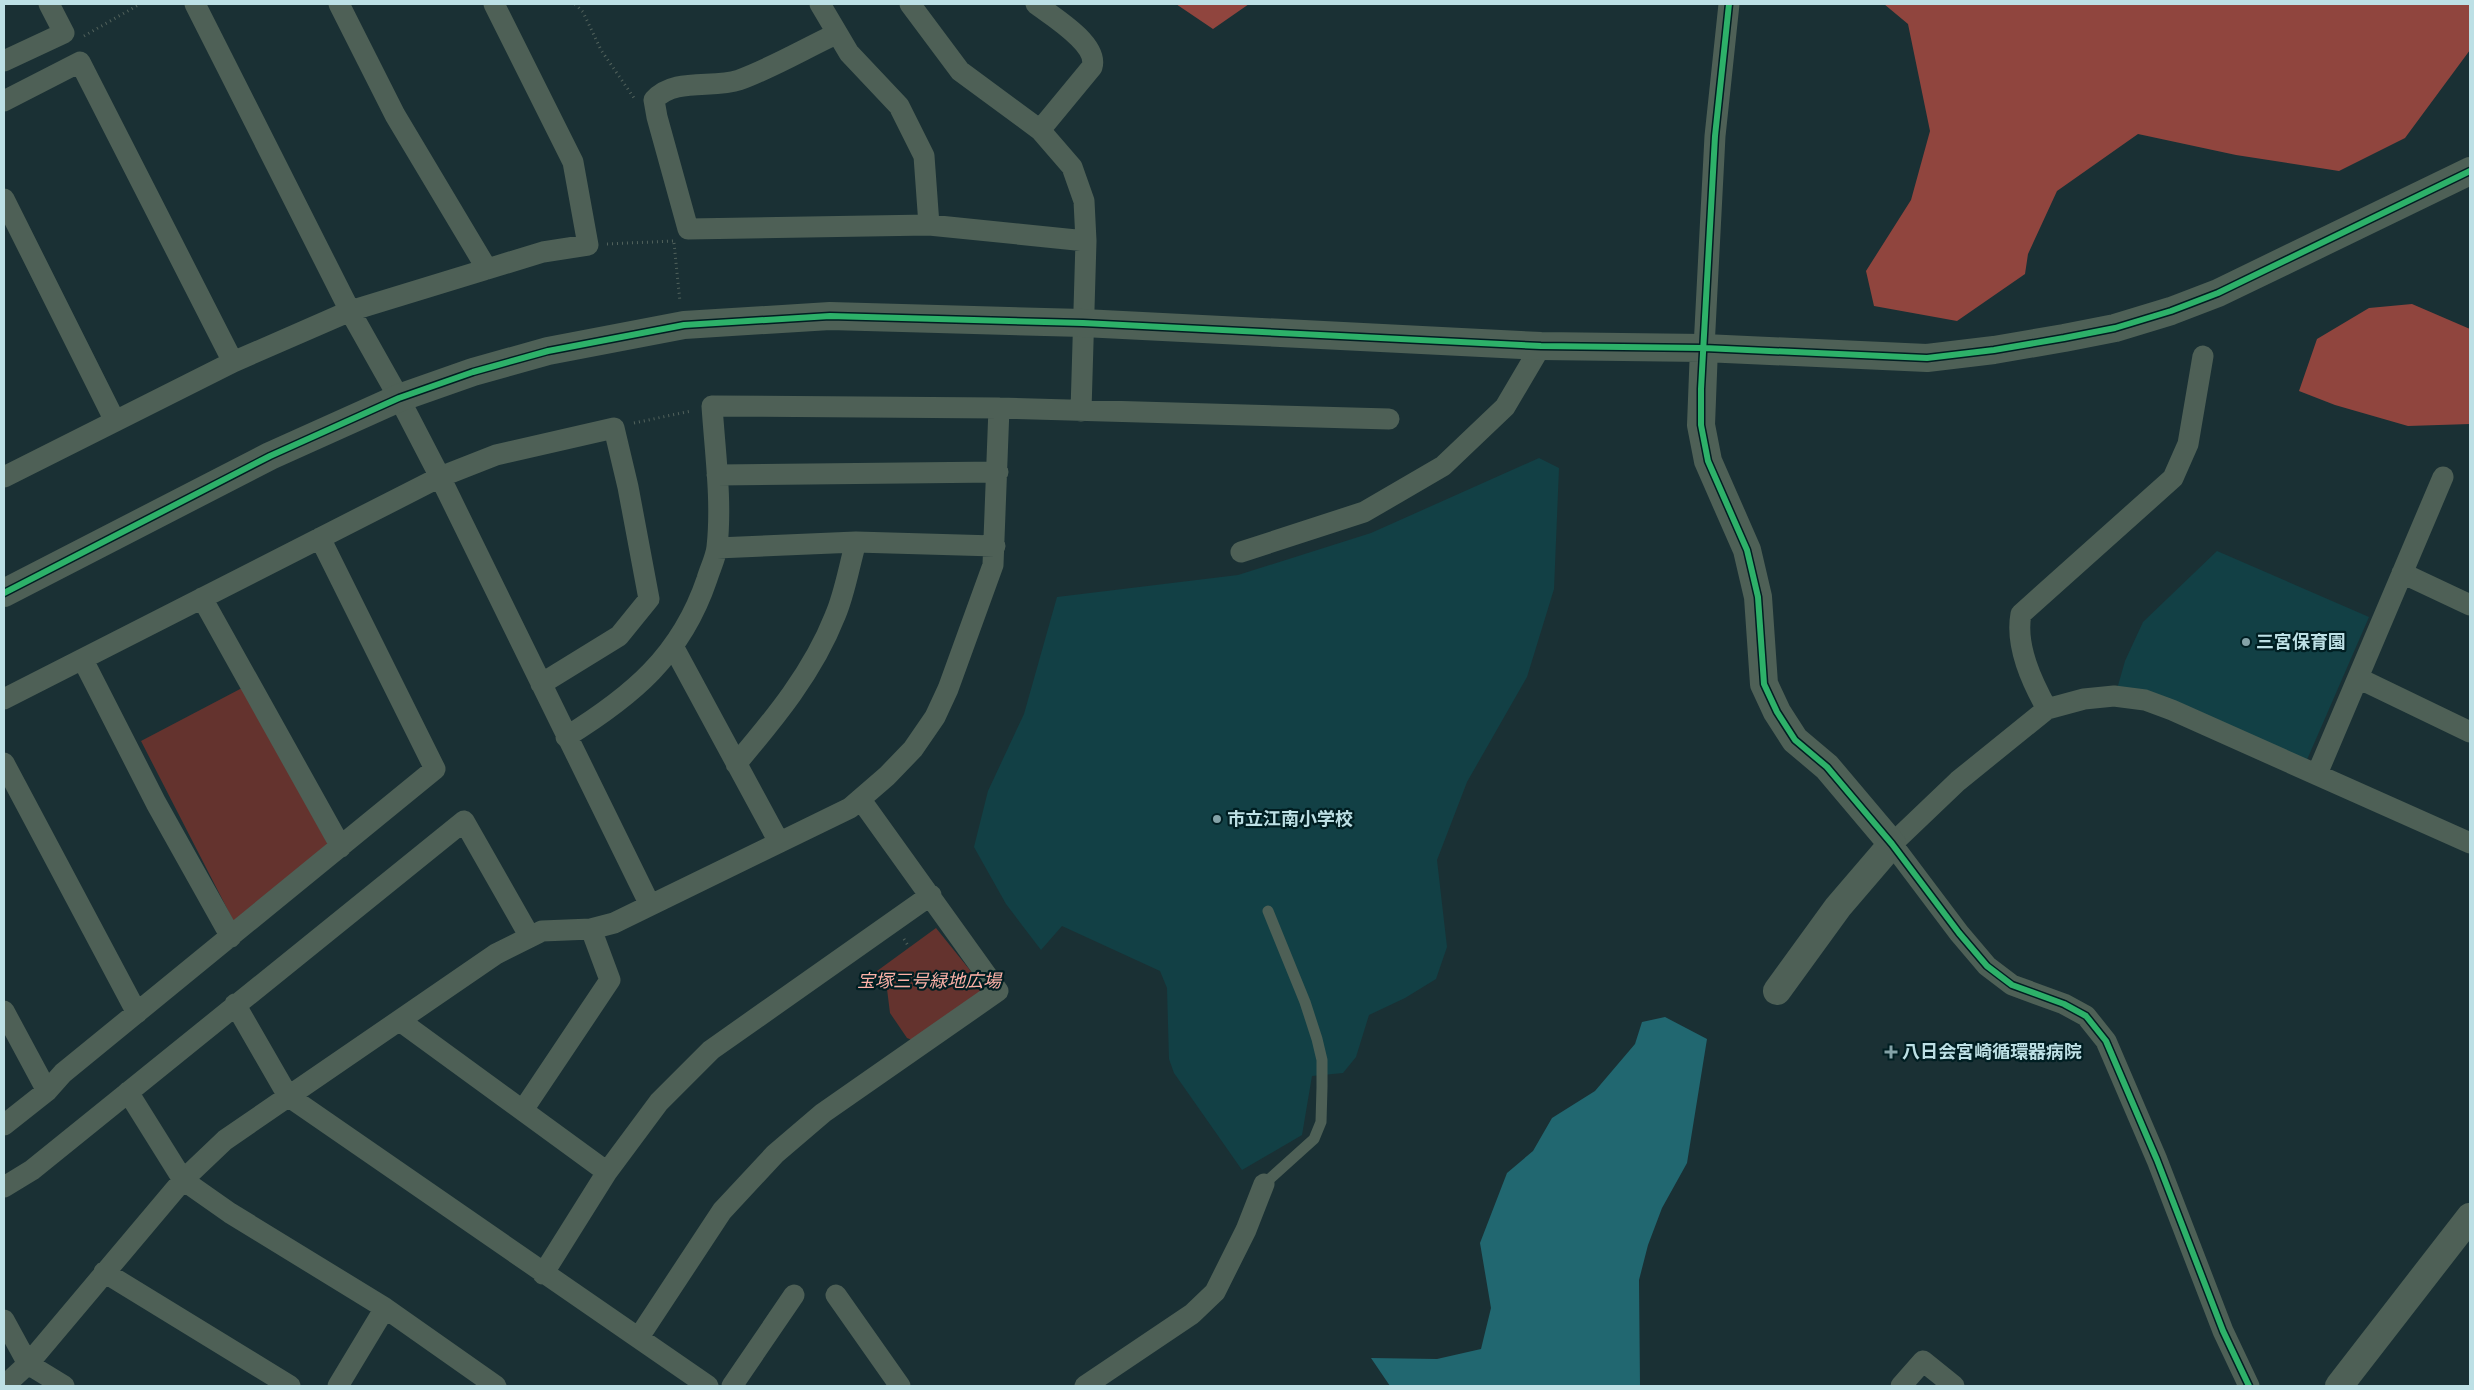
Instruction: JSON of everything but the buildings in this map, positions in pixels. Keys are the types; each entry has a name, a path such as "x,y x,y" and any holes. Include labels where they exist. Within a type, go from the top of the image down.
{"street":[{"path":"4,61 64,33 49,4"},
{"path":"195,4 350,311 399,398 440,477 566,738 650,906"},
{"path":"339,4 396,115 487,269"},
{"path":"4,477 233,362 350,311 543,252 588,245 573,162 494,4"},
{"path":"820,4 836,34 849,53 898,106 924,156 929,225"},
{"path":"910,4 960,70 1040,130 1072,167 1084,201 1086,241 1081,411"},
{"path":"1036,4 1077,35 1092,54 1093,62 1092,67 1040,130"},
{"path":"1729,4 1715,136 1701,425 1708,462 1747,550 1758,597 1764,684 1777,712 1796,740 1828,767 1892,844 1959,933 1987,966 2012,986 2064,1004 2086,1016 2106,1041 2157,1160 2222,1331 2249,1386"},
{"path":"836,34 737,80 678,87 659,95 654,100 688,229 929,225 1086,241"},
{"path":"4,102 80,62 233,362"},
{"path":"4,593 270,456 399,398 473,372 548,351 684,324 830,316 1083,323 1541,346 1704,348 1927,358 1994,350 2115,328 2171,311 2218,292 2470,171"},
{"path":"4,199 115,421"},
{"path":"1241,552 1364,512 1443,466 1505,407 1541,346"},
{"path":"2047,709 2032,682 2019,630 2020,614 2173,478 2188,444 2203,356"},
{"path":"566,738 591,722 639,684 674,648 700,600 717,548 717,475 712,406 999,408 1389,419"},
{"path":"4,1386 28,1364 183,1180 225,1140 496,954 542,931 591,929 614,923 850,808 861,800 914,749 935,717 948,689 993,565 999,408"},
{"path":"4,699 84,660 440,477 496,455 614,428 628,487 649,599 619,636 541,684"},
{"path":"717,475 998,472"},
{"path":"2317,774 2443,477"},
{"path":"4,1125 47,1091 63,1073 435,769 320,538"},
{"path":"717,548 856,542 995,546"},
{"path":"736,764 767,727 814,662 836,614 856,542"},
{"path":"2402,573 2470,604"},
{"path":"202,598 341,847"},
{"path":"674,648 779,842"},
{"path":"84,660 156,803 230,937"},
{"path":"2358,678 2470,732"},
{"path":"1777,990 1838,907 1892,844 1958,781 2047,709 2084,699 2106,697 2145,700 2172,710 2470,843"},
{"path":"4,763 137,1013"},
{"path":"638,1337 722,1212 775,1154 823,1113 998,991 931,895 861,800"},
{"path":"4,1186 32,1170 464,821 530,937"},
{"path":"543,1274 607,1172 659,1102 711,1050 931,895"},
{"path":"523,1110 610,980 591,929"},
{"path":"236,1004 288,1096 543,1274 708,1386"},
{"path":"4,1011 47,1091"},
{"path":"400,1021 607,1172"},
{"path":"128,1092 183,1180 230,1213 384,1308 496,1386"},
{"path":"1085,1386 1192,1314 1214,1292 1246,1230 1264,1184"},
{"path":"2339,1386 2470,1217"},
{"path":"104,1272 290,1386"},
{"path":"732,1386 794,1295"},
{"path":"836,1295 900,1386"},
{"path":"338,1386 384,1308"},
{"path":"4,1320 28,1364 64,1386"},
{"path":"1901,1386 1923,1361 1954,1386"}],"lane":[{"path":"1264,1184 1314,1139 1321,1122 1322,1087 1322,1060 1317,1039 1305,1002 1268,911"}],"path":[{"path":"575,4 584,12 601,50 637,101"},
{"path":"672,234 680,303"},
{"path":"588,245 674,241"},
{"path":"614,428 712,406"}],"shaded area":[{"path":"1176,4 1249,4 1213,29"},
{"path":"1884,4 2470,4 2470,50 2405,138 2339,171 2236,155 2138,134 2057,191 2028,254 2025,274 1957,321 1874,306 1866,271 1911,200 1930,131 1908,24"},
{"path":"2412,304 2470,329 2470,424 2408,426 2335,405 2299,391 2317,339 2369,308"},
{"name":"市立江南小学校","path":"1539,458 1559,468 1554,589 1527,677 1467,782 1437,860 1447,947 1436,979 1405,998 1369,1015 1356,1057 1343,1073 1312,1076 1302,1135 1242,1170 1174,1073 1169,1059 1167,988 1160,971 1062,926 1041,950 1006,904 974,847 988,791 1024,714 1057,597 1238,575 1371,533"},
{"name":"三宮保育園","path":"2217,551 2369,617 2306,762 2117,689 2125,661 2143,622"},
{"path":"1665,1017 1707,1039 1687,1163 1662,1208 1648,1245 1639,1280 1640,1386 1390,1386 1371,1358 1437,1359 1481,1349 1491,1308 1480,1243 1507,1173 1533,1151 1552,1118 1595,1091 1635,1044 1642,1022"}],"green space":[{"path":"242,688 328,844 234,922 141,741"},
{"name":"宝塚三号緑地広場","path":"936,928 986,990 912,1040 907,1038 890,1013 887,989 877,971"}],"cycle path":[{"path":"1729,4 1715,136 1701,389 1701,425 1708,461 1747,550 1758,597 1764,684 1777,712 1795,740 1827,767 1892,844 1959,933 1987,966 2012,985 2064,1004 2086,1016 2106,1041 2157,1160 2223,1331 2249,1386"},
{"path":"4,593 270,456 399,398 473,372 548,351 684,325 830,316 1083,323 1541,346 1704,348 1927,358 1994,350 2064,338 2115,328 2171,311 2218,293 2470,171"}],"place":[{"name":"三宮保育園","path":"2246,642"},
{"name":"市立江南小学校","path":"1217,819"},
{"name":"八日会宮崎循環器病院","path":"1891,1052"}]}
